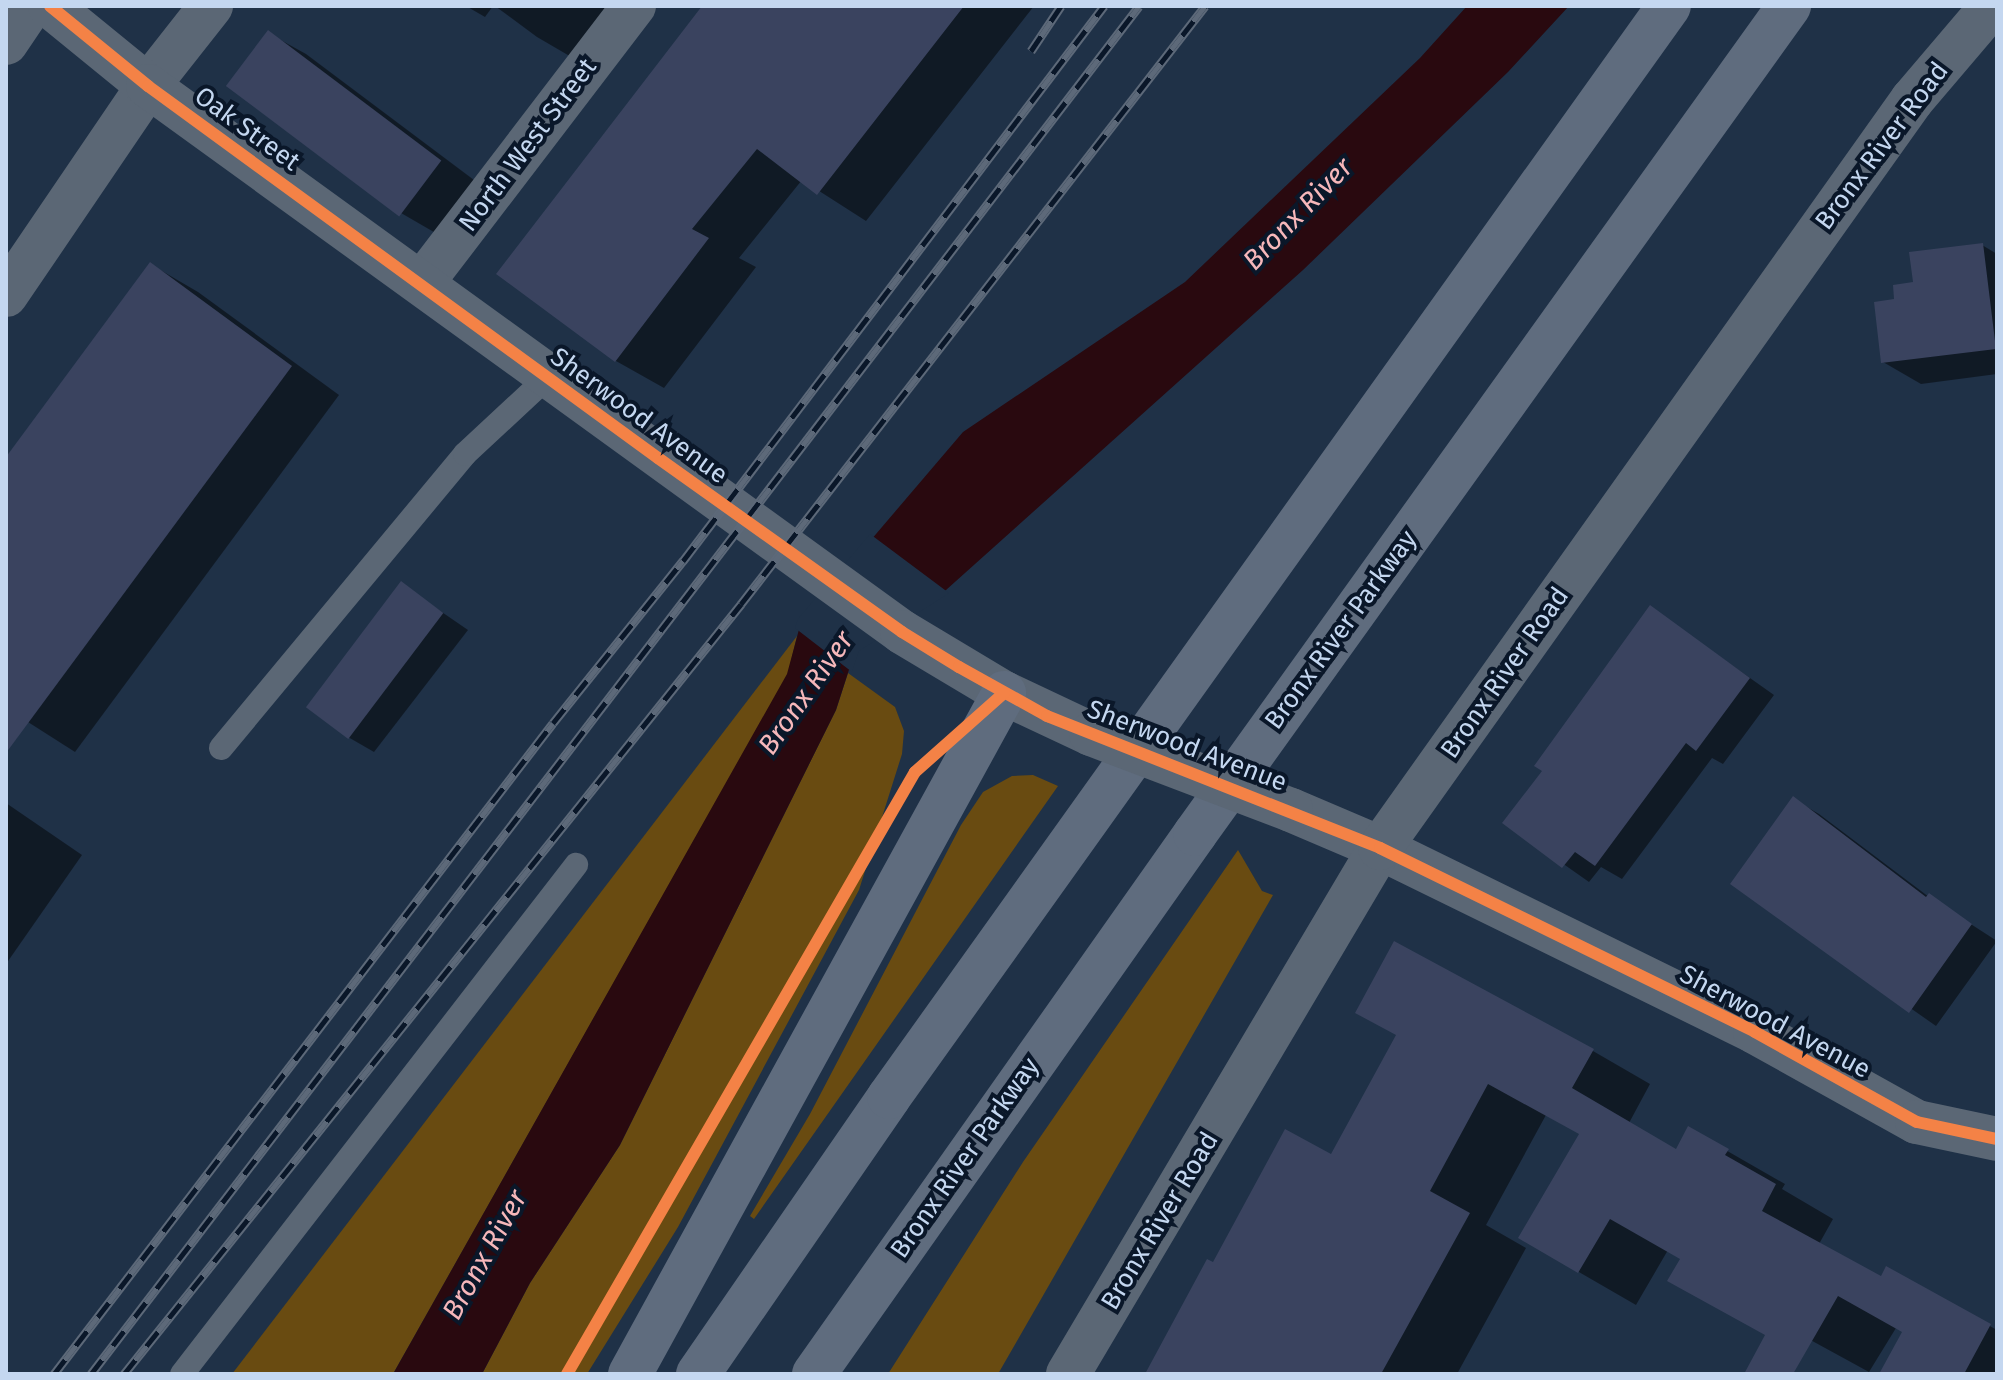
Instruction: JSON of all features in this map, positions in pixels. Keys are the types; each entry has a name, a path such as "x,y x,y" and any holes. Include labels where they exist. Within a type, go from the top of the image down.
{"highway":[{"path":"698,1374 898,1084 1669,6"},
{"name":"Bronx River Parkway","path":"814,1374 1160,882 1789,6"},
{"path":"630,1374 1004,693"}],"street":[{"path":"6,43 31,6"},
{"name":"Oak Street","path":"50,6 148,86 422,283"},
{"path":"6,295 148,86 211,6"},
{"name":"North West Street","path":"422,283 634,6"},
{"name":"Bronx River Road","path":"1068,1374 1380,848 1912,100 1992,6"},
{"name":"Sherwood Avenue","path":"422,283 925,647 1004,693 1091,734 1291,810 1380,848 1755,1032 1917,1122 1997,1139"}],"lane":[{"path":"221,748 465,454 548,377"},
{"path":"182,1374 576,865"}],"shaded area":[{"path":"797,636 788,674 393,1374 232,1374"},
{"path":"848,673 895,707 904,731 902,754 859,890 678,1227 587,1374 482,1374 530,1283 620,1145 836,710"},
{"path":"1033,775 1058,786 754,1219 750,1216 810,1114 961,825 983,792 1012,776"},
{"path":"1238,850 1262,891 1273,895 998,1374 888,1374 1023,1162"}],"water":[{"name":"Bronx River","path":"1467,6 1569,6 1508,72 1303,270 946,590 856,648 836,710 620,1145 530,1283 482,1374 393,1374 787,674 801,622 963,432 1185,282 1420,58"}],"pier":[{"path":"870,534 949,593 859,651 852,672 795,628 798,619"}],"building":[{"path":"702,6 964,6 817,195 757,149 692,229 709,238 615,362 496,274"},
{"path":"268,30 441,161 399,216 226,86"},
{"path":"1983,243 1996,349 1881,363 1874,302 1894,299 1893,285 1913,282 1909,252"},
{"path":"150,262 292,366 6,753 6,457"},
{"path":"401,581 443,613 348,739 306,707"},
{"path":"1650,605 1750,678 1696,751 1686,743 1595,866 1575,852 1562,868 1502,823 1542,771 1534,766"},
{"path":"1793,796 1926,897 1929,893 1972,924 1909,1013 1730,884"},
{"path":"1394,941 1594,1049 1572,1088 1676,1149 1688,1126 1729,1149 1725,1155 1776,1184 1762,1211 1881,1276 1886,1266 1991,1324 1964,1374 1879,1374 1902,1332 1838,1296 1793,1374 1744,1374 1765,1335 1667,1281 1680,1259 1610,1219 1578,1273 1518,1238 1579,1134 1488,1084 1430,1191 1470,1213 1381,1374 1145,1374 1207,1259 1213,1262 1285,1129 1331,1154 1396,1035 1355,1013"}],"railway":[{"path":"1031,51 1061,6"},
{"path":"54,1374 553,723 683,561 1104,6"},
{"path":"91,1374 1139,6"},
{"path":"124,1374 741,604 1205,6"}],"cycle path":[{"path":"50,6 148,86 658,458 902,632 959,667 1047,716 1380,848 1755,1032 1917,1122 1997,1139"},
{"path":"567,1374 915,772 1004,693"}]}
